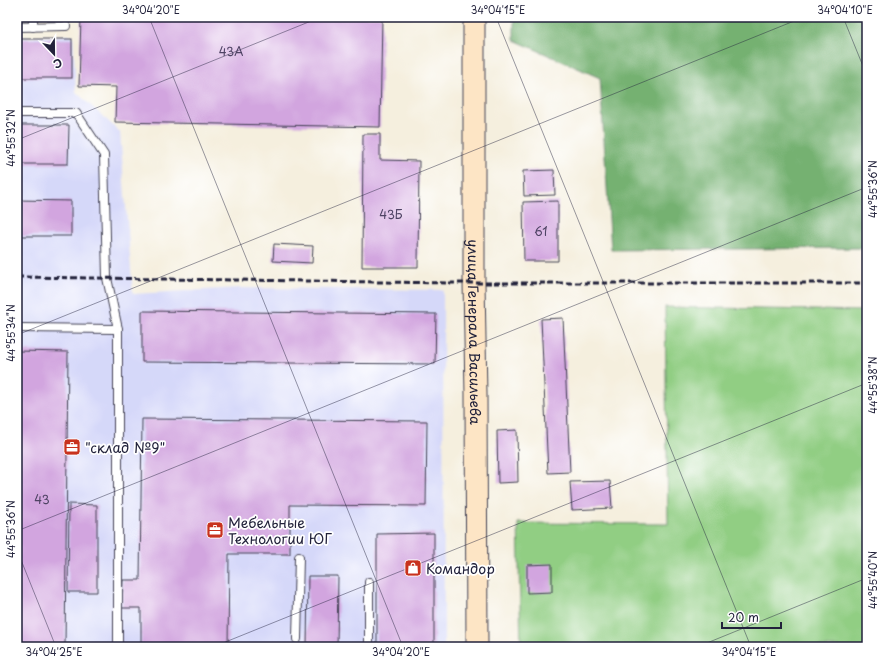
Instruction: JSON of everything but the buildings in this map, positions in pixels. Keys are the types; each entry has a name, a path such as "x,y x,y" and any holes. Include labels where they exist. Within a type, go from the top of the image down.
{"main road":[{"name":"улица Генерала Васильева","path":"474,17 474,283 477,647"}],"lane":[{"path":"33,17 33,27"},
{"path":"17,27 66,26"},
{"path":"17,113 76,113 104,155 107,278 118,329 118,647"},
{"path":"17,328 118,329"},
{"path":"297,639 300,557"},
{"path":"368,582 370,647"}],"shaded area":[{"path":"73,35 76,92 120,132 133,294 240,288 443,290 444,647 17,647 17,38"}],"green space":[{"path":"514,17 867,17 867,248 611,250 600,78 514,40"},
{"path":"665,307 867,311 867,647 521,647 518,523 668,524"}],"railway":[{"path":"17,277 450,283 867,283"}],"place":[{"name":"\"склад №9\"","path":"72,447"},
{"name":"Мебельные Технологии ЮГ","path":"215,530"},
{"name":"Командор","path":"413,568"}]}
